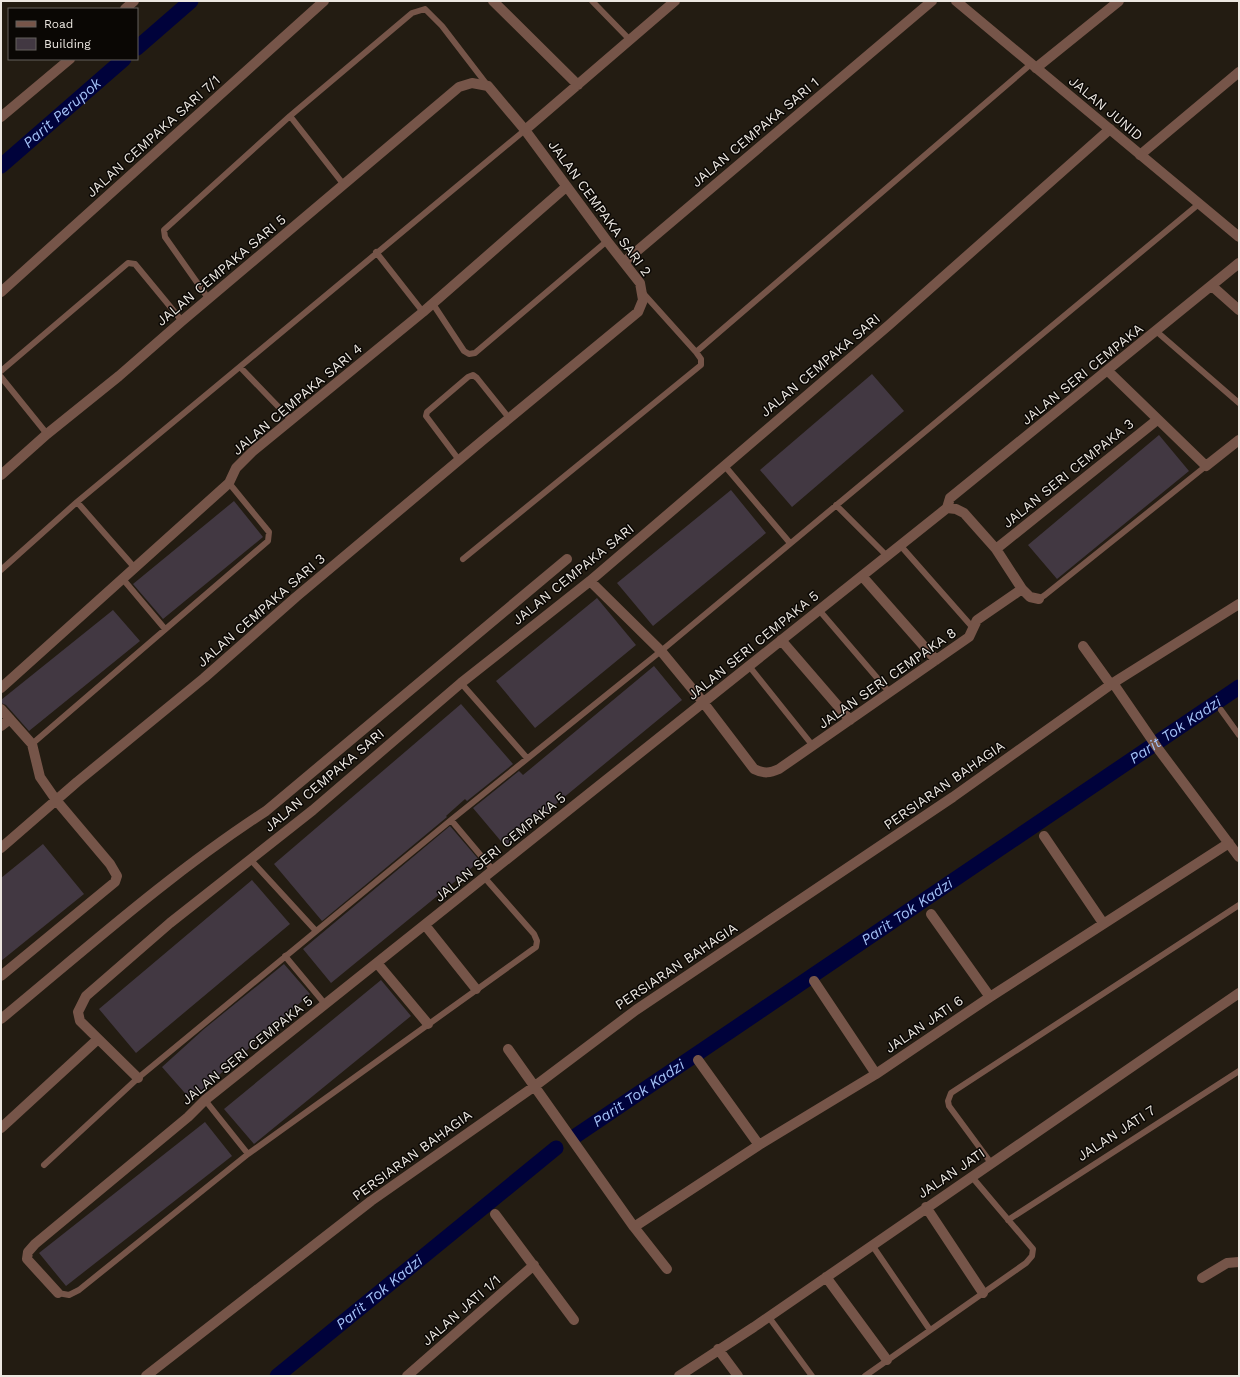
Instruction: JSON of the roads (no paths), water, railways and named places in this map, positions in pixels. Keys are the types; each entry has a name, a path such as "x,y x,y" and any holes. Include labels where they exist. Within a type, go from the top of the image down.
{"street":[{"path":"126,8 134,1"},
{"name":"JALAN CEMPAKA SARI 7/1","path":"1,292 324,1"},
{"path":"493,1 578,85"},
{"path":"525,130 675,1"},
{"name":"JALAN CEMPAKA SARI 1","path":"624,262 932,1"},
{"name":"JALAN JUNID","path":"956,1 1239,237"},
{"path":"1033,66 1119,1"},
{"path":"1,117 69,60"},
{"path":"1140,155 1239,72"},
{"name":"JALAN CEMPAKA SARI 5","path":"1,475 47,434 120,376 208,298 459,87 472,82 488,86"},
{"name":"JALAN CEMPAKA SARI 2","path":"483,440 638,312 643,300 640,283 566,187 525,130 488,86"},
{"name":"JALAN CEMPAKA SARI","path":"138,1078 80,1021 78,1012 86,996 170,924 313,810 461,683 590,581 889,325 1110,128"},
{"name":"JALAN CEMPAKA SARI 4","path":"1,688 229,483 236,468 252,452 292,421 433,304 536,211 566,187"},
{"name":"JALAN SERI CEMPAKA","path":"947,508 950,498 1239,263"},
{"path":"1212,286 1239,310"},
{"path":"1108,371 1206,466 1239,440"},
{"name":"JALAN SERI CEMPAKA 3","path":"996,548 1157,420"},
{"name":"JALAN CEMPAKA SARI 3","path":"1,848 56,800 204,678 296,597 483,440"},
{"path":"947,508 956,509 964,513 996,548 1022,589 1030,598 1039,599"},
{"name":"JALAN SERI CEMPAKA 5","path":"58,1293 27,1259 28,1252 34,1244 188,1116 205,1100 947,508"},
{"path":"1,1019 135,908 235,832 266,812 568,559"},
{"path":"862,576 936,660"},
{"path":"590,581 660,651 704,702"},
{"name":"JALAN SERI CEMPAKA 8","path":"704,702 754,769 760,773 769,773 779,769 813,746 969,637 977,620 1022,589"},
{"name":"PERSIARAN BAHAGIA","path":"146,1376 371,1201 535,1086 636,1010 953,797 1112,684 1239,604"},
{"path":"781,640 850,720"},
{"path":"1083,646 1239,857"},
{"path":"1,709 32,744 40,777 56,800 117,873 117,879 1,976"},
{"path":"1,726 10,719"},
{"path":"1044,836 1103,924"},
{"name":"JALAN JATI 6","path":"634,1227 759,1145 876,1074 990,997 1229,843"},
{"path":"931,914 990,997"},
{"path":"425,925 476,989"},
{"path":"377,963 428,1024"},
{"path":"814,981 876,1074"},
{"name":"JALAN JATI","path":"679,1376 826,1277 1239,993"},
{"path":"1,1128 98,1039"},
{"path":"508,1048 634,1227 667,1270"},
{"path":"698,1060 759,1145"},
{"path":"926,1207 983,1293"},
{"path":"495,1214 574,1320"},
{"path":"1202,1278 1227,1262 1239,1262"},
{"name":"JALAN JATI 1/1","path":"407,1376 534,1265"},
{"path":"826,1277 887,1360"},
{"path":"718,1349 738,1376"}],"lane":[{"path":"592,1 630,40"},
{"path":"208,298 165,237 164,230 290,116 412,13 425,9 442,26 488,86"},
{"path":"696,352 1033,66"},
{"path":"290,116 344,184"},
{"path":"1,570 77,502 376,252 525,130"},
{"path":"44,1165 138,1078 451,820 660,651 1200,203"},
{"path":"433,304 464,351 469,354 475,353 607,241"},
{"path":"376,252 423,312"},
{"path":"1,371 128,263 135,264 182,321"},
{"path":"463,559 701,365 701,359 696,352 642,292"},
{"path":"1156,332 1239,403"},
{"path":"240,367 292,421"},
{"path":"460,460 426,416 427,412 468,377 473,375 509,418"},
{"path":"1,377 47,434"},
{"path":"724,465 790,543"},
{"path":"1039,599 1206,466"},
{"path":"32,744 268,541 269,532 229,483"},
{"path":"77,502 134,567"},
{"path":"836,505 886,556"},
{"path":"900,545 974,629"},
{"path":"122,578 165,629"},
{"path":"819,610 890,693"},
{"path":"749,666 813,746"},
{"path":"461,683 527,758"},
{"path":"1221,710 1239,735"},
{"path":"451,820 493,870"},
{"path":"250,859 316,931"},
{"path":"58,1293 69,1296 79,1290 248,1154 536,947 537,941 534,934 484,878"},
{"path":"991,1163 949,1106 948,1101 951,1094 1239,905"},
{"path":"286,956 325,1004"},
{"name":"JALAN JATI 7","path":"1008,1220 1239,1071"},
{"path":"205,1100 248,1154"},
{"path":"865,1376 1026,1263 1032,1256 1033,1249 972,1177"},
{"path":"872,1245 930,1330"},
{"path":"768,1316 812,1376"}],"waterway":[{"name":"Parit Perupok","path":"138,47 191,1"},
{"name":"Parit Perupok","path":"1,166 123,60"},
{"name":"Parit Tok Kadzi","path":"574,1137 1239,687"},
{"name":"Parit Tok Kadzi","path":"277,1376 556,1148"}]}
